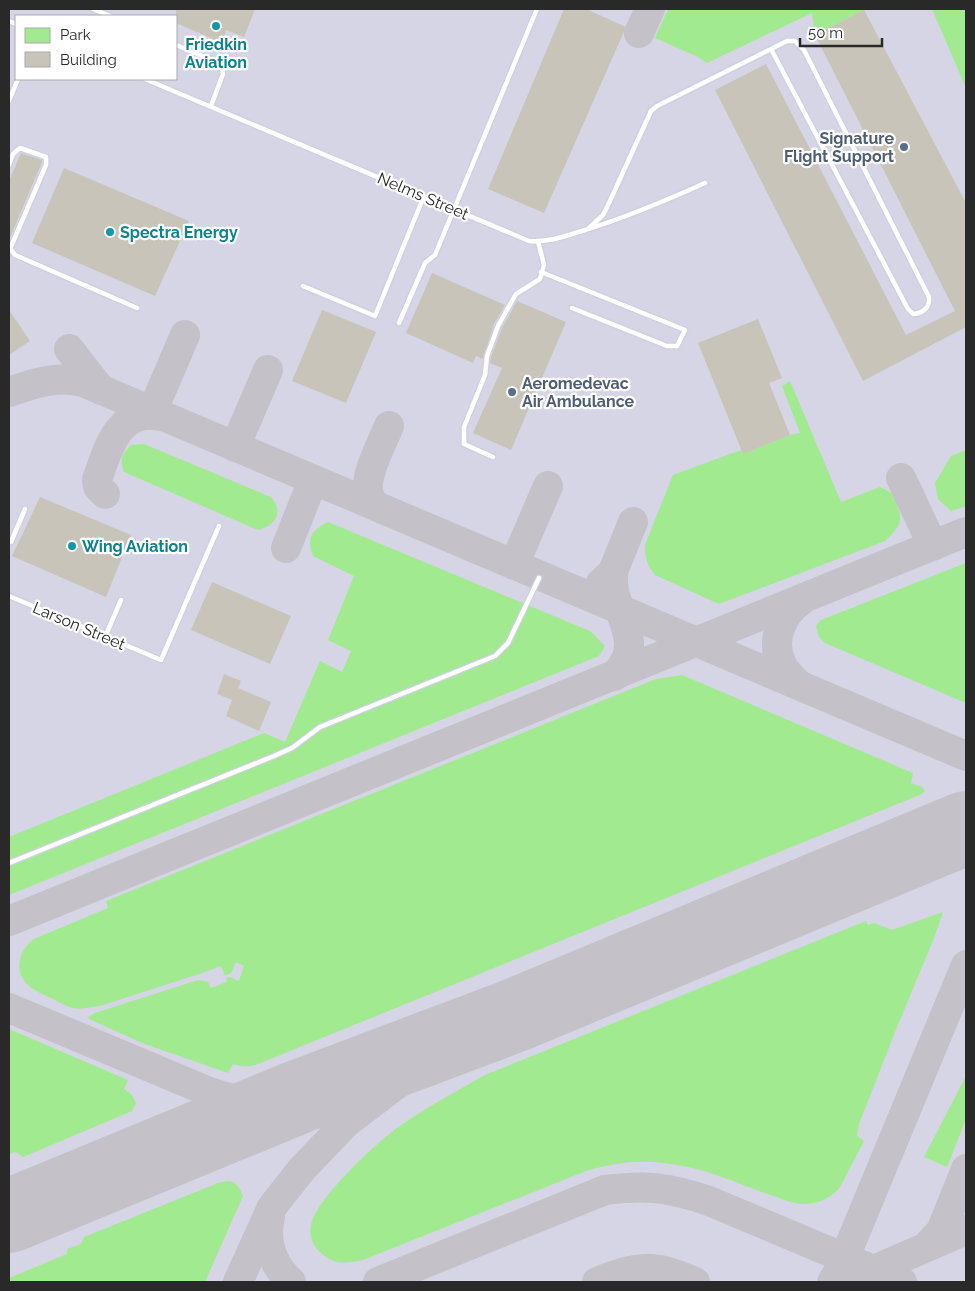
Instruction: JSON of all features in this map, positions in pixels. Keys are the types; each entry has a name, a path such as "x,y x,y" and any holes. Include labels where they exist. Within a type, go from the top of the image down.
{"lane":[{"path":"93,9 108,15"},
{"path":"399,323 425,263 435,255 537,9"},
{"path":"588,229 603,215 610,203 651,111 657,106 790,40 795,40 801,45 929,297 929,305 922,312 913,314 908,309 772,49"},
{"path":"178,46 217,62 221,66 223,74 211,106"},
{"path":"9,101 18,80"},
{"name":"Nelms Street","path":"147,80 454,209 538,242"},
{"path":"9,165 14,154 20,148 46,157 46,165 10,248 16,255 137,308"},
{"path":"493,456 464,444 464,427 484,375 487,356 498,326 516,294 540,279 544,266 538,242 552,240 624,218 705,183"},
{"path":"303,286 375,316 424,196"},
{"path":"542,272 685,330 677,346 667,346 572,308"},
{"path":"9,541 11,542 25,509"},
{"name":"Larson Street","path":"9,596 161,660 219,526"},
{"path":"9,863 274,756 292,748 320,727 495,656 508,643 539,578"},
{"path":"105,637 121,600"}],"shaded area":[{"path":"9,9 966,9 966,1282 9,1282"}],"green space":[{"path":"668,9 864,10 815,35 812,13 707,63 698,57 655,38"},
{"path":"932,9 966,9 966,88"},
{"path":"790,381 841,502 880,487 894,494 900,515 899,524 896,529 885,541 719,604 655,575 647,561 645,545 673,475 741,450 743,454 790,435 800,433 782,386"},
{"path":"144,444 271,497 277,508 276,518 269,525 258,530 124,472 122,457 125,451 131,445"},
{"path":"966,450 966,506 951,511 938,499 935,483 951,456"},
{"path":"328,522 590,631 605,646 599,656 9,895 9,837 264,733 285,742 320,661 342,672 351,651 328,640 354,576 313,556 310,544 310,539 314,532"},
{"path":"966,563 966,703 825,643 819,637 816,626 821,620"},
{"path":"682,675 913,773 911,783 922,787 925,791 922,794 258,1064 240,1066 233,1064 228,1073 142,1043 87,1018 95,1013 198,980 208,982 211,988 227,982 226,978 230,977 239,981 244,966 236,962 231,973 225,976 221,966 100,1006 83,1009 68,1007 38,992 28,985 20,973 19,967 22,955 34,939 108,908 106,901 656,679"},
{"path":"943,912 859,1124 857,1136 864,1141 840,1187 827,1198 806,1204 797,1203 721,1176 674,1164 625,1163 586,1171 363,1260 344,1263 333,1261 323,1255 314,1245 310,1228 315,1214 335,1187 361,1159 397,1128 440,1100 485,1075 866,921 868,925 874,923 892,930"},
{"path":"9,1029 128,1080 124,1089 132,1095 136,1103 132,1111 23,1157 16,1152 9,1154"},
{"path":"966,1076 966,1119 947,1167 924,1157"},
{"path":"227,1181 234,1182 243,1196 205,1282 9,1282 9,1278 67,1254 67,1249 81,1244 84,1237"}],"building":[{"name":"Friedkin Aviation","path":"176,9 255,9 244,37 226,30 222,43 178,24 178,15 176,15"},
{"path":"564,9 586,9 626,27 544,213 488,189"},
{"name":"Signature Flight Support","path":"864,10 966,203 966,327 863,381 715,90 766,64 906,335 955,311 815,35"},
{"path":"21,153 42,160 42,162 9,240 9,181"},
{"name":"Spectra Energy","path":"64,168 189,221 155,296 32,243"},
{"path":"432,273 505,305 494,324 483,359 476,356 473,363 406,333"},
{"path":"517,301 566,322 511,450 473,433 502,368 490,363 491,357 502,328"},
{"path":"9,310 30,341 9,355"},
{"path":"322,310 376,332 346,403 292,381"},
{"path":"758,319 782,378 769,383 790,435 743,454 698,343"},
{"name":"Wing Aviation","path":"40,497 131,535 106,597 12,556"},
{"path":"212,582 291,616 270,664 191,630"},
{"path":"224,674 241,681 238,688 271,702 259,731 226,716 232,700 217,694"}],"taxiway":[{"path":"639,33 650,9"},
{"path":"152,412 185,335"},
{"path":"69,349 101,390"},
{"path":"235,447 268,370"},
{"path":"9,392 36,383 54,380 63,379 83,382 966,756"},
{"path":"105,494 98,487 97,480 111,443 117,433 125,424 135,418 147,415 161,416"},
{"path":"382,509 371,500 368,482 370,472 389,426"},
{"path":"901,478 933,546"},
{"path":"286,548 313,480"},
{"path":"514,565 548,486"},
{"path":"601,583 614,569 633,522"},
{"path":"9,921 966,532"},
{"path":"614,569 613,583 625,624 629,650 625,663 614,676"},
{"path":"800,686 782,665 777,647 783,620 802,600"},
{"path":"920,846 954,831 966,815"},
{"path":"832,1282 840,1269 966,965"},
{"path":"9,1008 207,1091 231,1099 262,1102 298,1097"},
{"path":"238,1282 272,1207 302,1169 347,1122 405,1078 513,1016"},
{"path":"927,1246 941,1231 966,1169"},
{"path":"378,1282 605,1190 633,1188 669,1190 709,1201 902,1282"},
{"path":"270,1217 268,1226 269,1244 279,1268 291,1282"},
{"path":"860,1276 966,1230"},
{"path":"597,1282 625,1272 646,1269 668,1272 695,1282"}],"runway":[{"path":"9,1216 298,1097 513,1016 966,828"}],"place":[{"name":"Friedkin Aviation","path":"216,26"},
{"name":"Signature Flight Support","path":"904,147"},
{"name":"Spectra Energy","path":"110,232"},
{"name":"Aeromedevac Air Ambulance","path":"512,392"},
{"name":"Wing Aviation","path":"72,546"}]}
